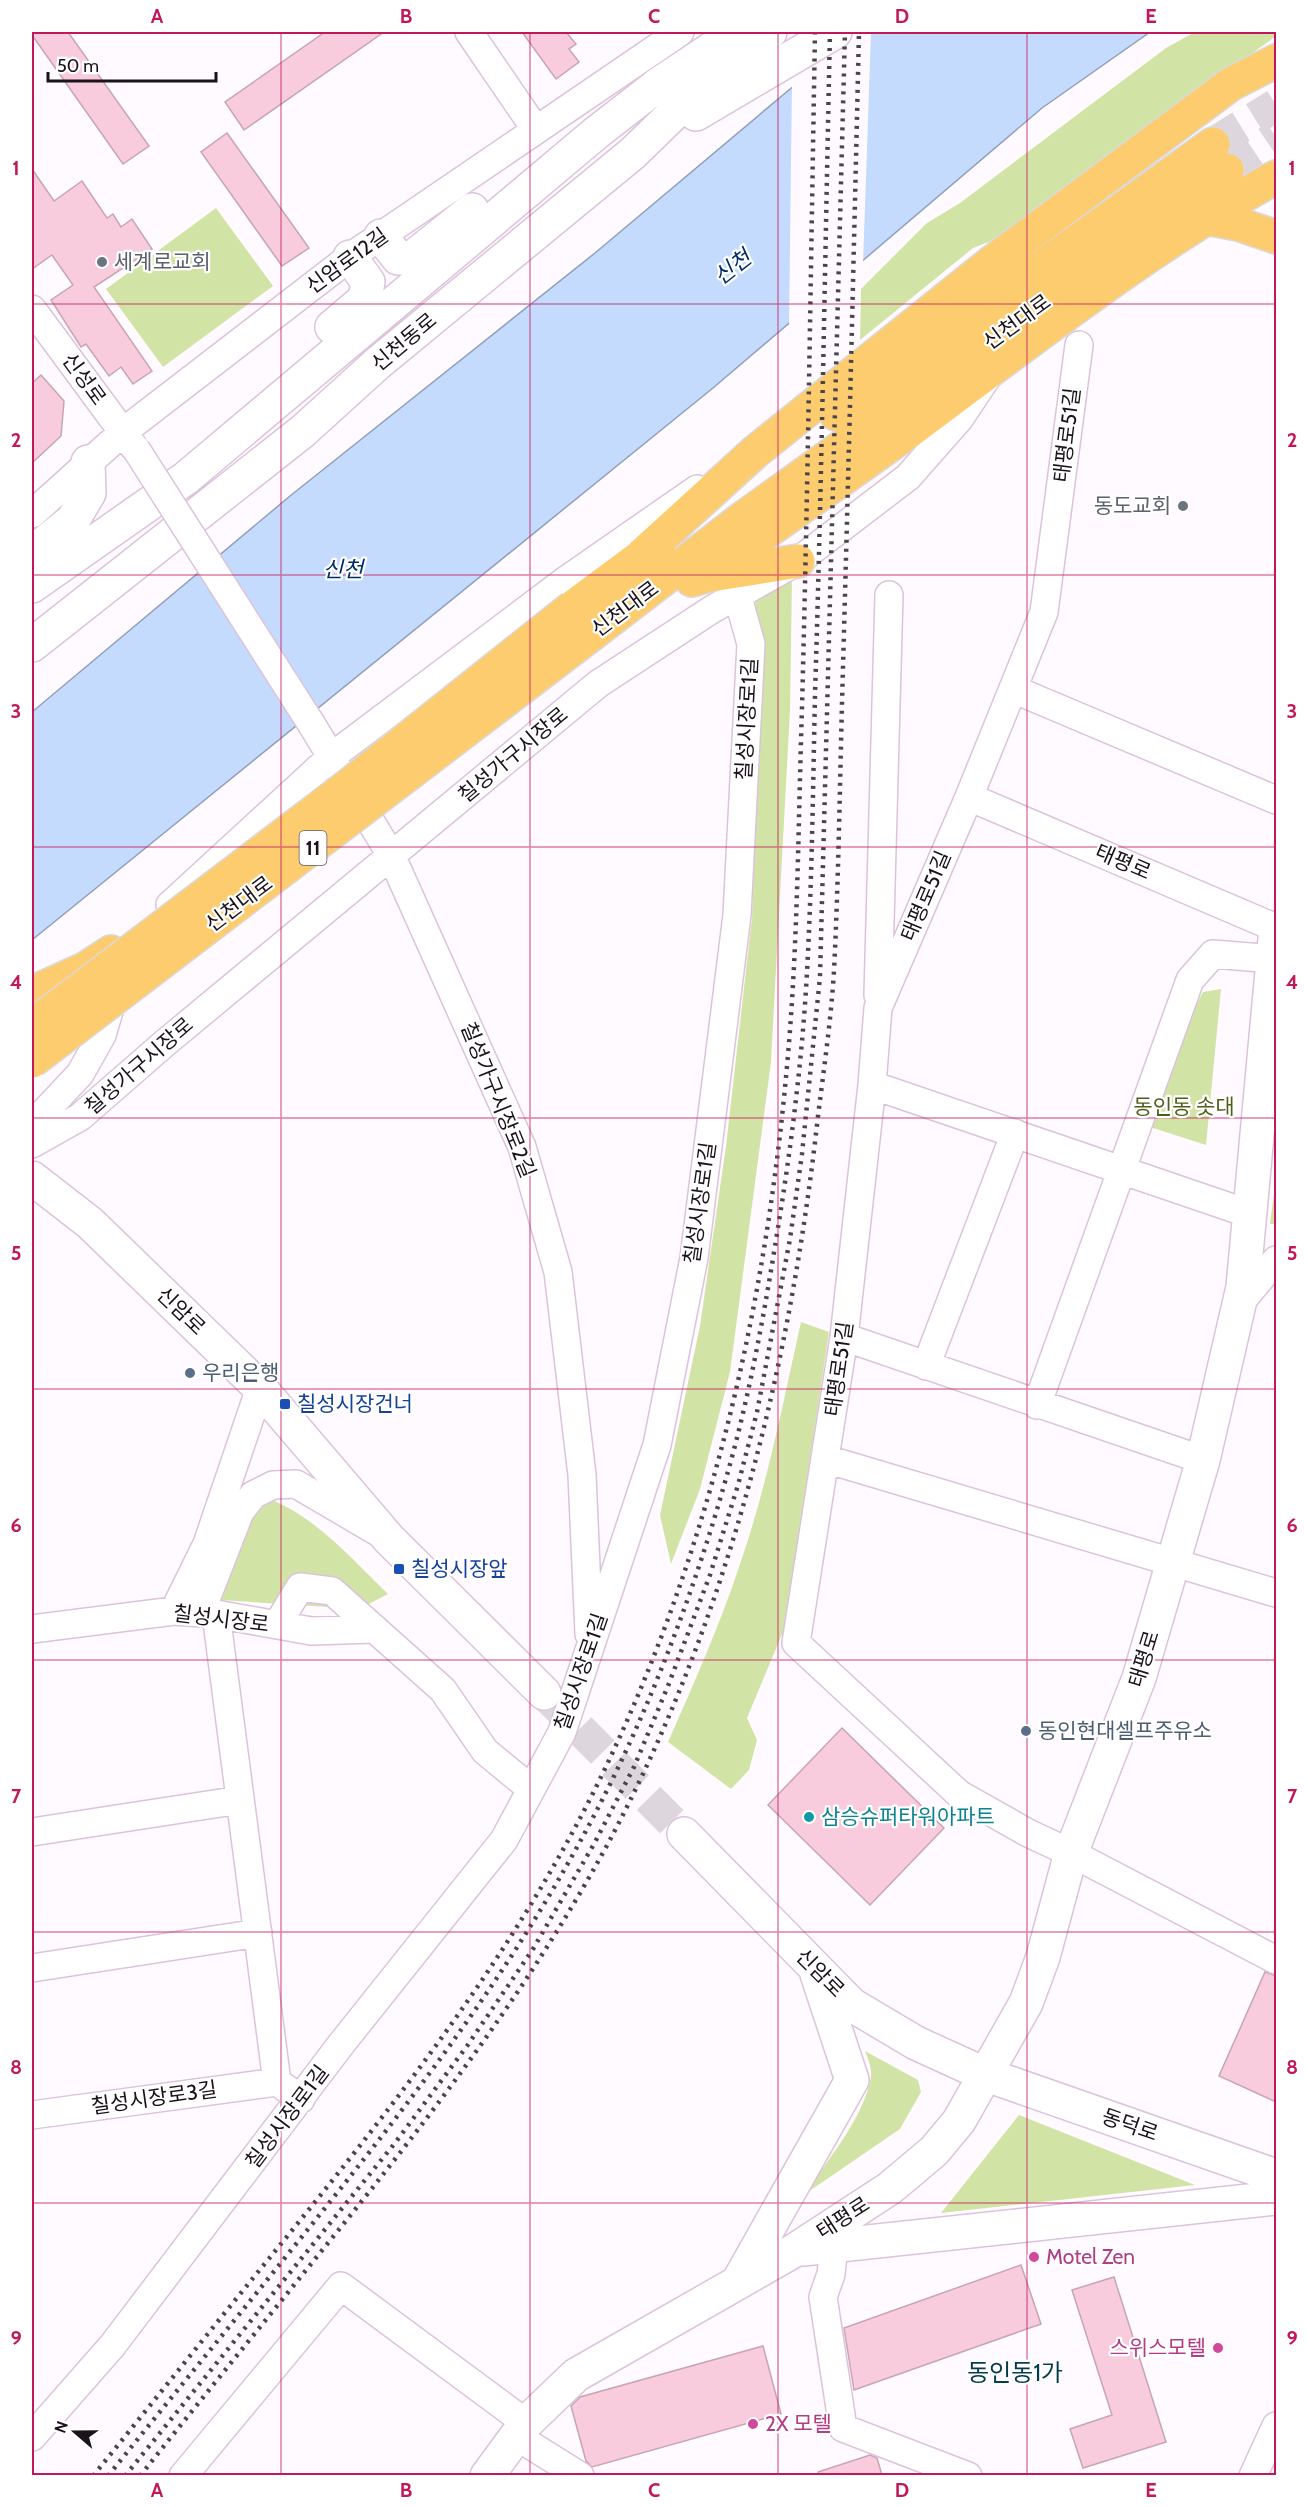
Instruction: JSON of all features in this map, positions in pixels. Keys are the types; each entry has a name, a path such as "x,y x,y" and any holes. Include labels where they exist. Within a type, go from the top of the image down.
{"highway":[{"path":"642,555 754,452 991,263 1231,84 1276,61"},
{"path":"1182,122 1225,138 1240,172 1225,172"},
{"path":"1225,172 1276,177"},
{"path":"706,576 874,457 1083,303 1206,218 1225,172"},
{"name":"신천대로","path":"32,1026 344,789 573,607 727,492 1225,172"},
{"name":"신천대로","path":"32,1061 743,518 1225,172"},
{"path":"1206,218 1238,224 1276,237"},
{"path":"639,598 706,576 798,561"},
{"path":"32,993 85,969 144,928"}],"main road":[{"name":"신천동로","path":"32,586 186,478 596,133 659,84 737,32"},
{"name":"신천동로","path":"32,645 303,431 378,363 628,157 706,82 770,32"},
{"path":"381,236 398,258 412,258 563,139 596,133 628,157 736,88 835,32"},
{"path":"186,478 200,439 365,299 368,282 350,257"},
{"path":"32,553 73,520 89,493 88,462"},
{"name":"태평로","path":"487,2475 521,2429 576,2375 795,2250 890,2188 934,2151 959,2121 1026,2003 1043,1957 1071,1853 1139,1678 1203,1460 1243,1287 1275,943"},
{"name":"신암로","path":"32,1178 90,1223 260,1388 389,1539 544,1693"},
{"name":"신암로","path":"684,1834 852,2005 916,2043 984,2074"},
{"path":"738,2282 852,2080 814,1967"},
{"name":"동덕로","path":"984,2074 1276,2176"},
{"path":"795,2250 1276,2198"}],"street":[{"path":"469,32 536,130"},
{"name":"신암로12길","path":"32,514 88,462 129,440 350,257 680,32"},
{"name":"신성로","path":"32,309 129,440 331,757"},
{"name":"태평로51길","path":"1071,1853 1028,1833 959,1794 796,1643 844,1337 872,1085 878,1008 969,797 1044,612 1079,345"},
{"name":"칠성가구시장로","path":"32,1144 80,1116 598,684 737,594 798,561 908,477 960,418 992,370"},
{"path":"32,1125 80,1074 102,1035 119,978 144,928 331,757 566,580 783,430"},
{"name":"칠성시장로1길","path":"32,2437 112,2346 342,2043 504,1840 562,1732 657,1445 694,1258 737,915 751,644 737,594"},
{"path":"878,1008 890,596"},
{"path":"1013,689 1276,800"},
{"name":"칠성가구시장로2길","path":"331,757 391,855 522,1147 558,1272 582,1475 590,1650"},
{"name":"태평로","path":"969,797 1275,943"},
{"path":"1037,1405 1120,1169 1190,980 1213,954 1275,943"},
{"path":"872,1085 1250,1214"},
{"path":"926,1366 1016,1133"},
{"path":"1239,1304 1276,1260"},
{"path":"844,1337 1203,1460"},
{"path":"174,1611 207,1544 260,1388"},
{"path":"826,1459 1276,1593"},
{"name":"신암로","path":"174,1611 206,1599 240,1512 254,1495 273,1485 296,1484 389,1539"},
{"path":"277,1625 300,1587 332,1591 442,1690 485,1751 531,1789"},
{"name":"칠성시장로","path":"32,1629 174,1611 216,1614 311,1632 375,1629"},
{"path":"216,1614 277,2082 301,2099"},
{"path":"32,1832 240,1800"},
{"path":"1071,1853 1276,1960"},
{"path":"32,1968 258,1933"},
{"name":"칠성시장로3길","path":"32,2115 277,2082"},
{"path":"834,2246 831,2274 824,2297 843,2428 968,2475"},
{"path":"183,2475 341,2286 580,2475"},
{"path":"1253,2475 1276,2426"}],"green space":[{"path":"1195,32 1276,32 1276,36 991,241 973,248 860,340 861,289 927,223 960,203 1166,48"},
{"path":"216,208 273,286 163,367 106,289"},
{"path":"792,577 790,710 771,1062 730,1372 700,1489 671,1564 660,1515 700,1326 726,1146 752,918 762,646 755,602"},
{"name":"동인동 솟대","path":"1221,989 1206,1145 1150,1127 1190,1017 1203,992"},
{"path":"1276,1177 1276,1224 1270,1224"},
{"path":"801,1322 829,1332 785,1627 747,1718 757,1740 749,1770 731,1789 668,1742 715,1632 750,1535 774,1444"},
{"path":"270,1499 304,1517 319,1529 388,1594 359,1609 206,1599 248,1522"},
{"path":"865,2051 918,2080 921,2092 900,2129 805,2194 844,2138 861,2108 871,2077"},
{"path":"1019,2115 1195,2185 941,2213"}],"water":[{"name":"신천","path":"872,32 1150,32 1042,108 713,388 32,940 32,712 290,496 595,253 796,84"}],"pier":[{"path":"867,32 871,32 863,264 789,328 792,83"}],"building":[{"path":"32,32 68,32 149,146 123,164"},
{"path":"325,32 384,32 244,130 225,102"},
{"path":"522,32 566,32 576,44 569,49 579,62 556,79"},
{"path":"227,133 309,248 282,266 201,152"},
{"path":"32,169 54,201 82,181 107,218 113,214 121,227 132,219 152,249 94,287 152,371 133,384 121,367 109,376 86,344 81,347 51,300 73,285 52,255 32,269"},
{"path":"41,375 64,401 61,436 32,463 32,383"},
{"name":"삼승슈퍼타워아파트","path":"842,1728 944,1828 870,1905 768,1805"},
{"path":"1265,1972 1276,1976 1276,2102 1219,2076"},
{"path":"1021,2265 1041,2324 854,2390 844,2328"},
{"path":"1114,2277 1166,2442 1083,2468 1070,2429 1112,2415 1072,2290"},
{"path":"763,2346 781,2414 592,2467 586,2461 571,2406 580,2397"},
{"path":"870,2455 877,2458 882,2475 819,2475 818,2472"}],"tunnel":[{"path":"1213,144 1276,105"},
{"path":"1227,170 1276,137"},
{"path":"545,1694 684,1834"}],"railway":[{"path":"93,2476 376,2125 463,2008 504,1947 578,1822 611,1756 647,1674 706,1505 749,1332 765,1243 778,1155 791,1021 804,623 815,32"},
{"path":"108,2476 409,2101 483,1999 517,1947 582,1838 625,1753 681,1619 712,1527 735,1447 758,1340 783,1196 801,1057 809,937 812,833 830,32"},
{"path":"125,2476 395,2143 467,2046 533,1949 594,1844 634,1767 668,1686 710,1575 738,1485 757,1412 790,1239 802,1154 820,977 845,32"},
{"path":"140,2476 432,2111 506,2009 574,1904 605,1849 648,1763 686,1675 719,1585 747,1493 790,1306 806,1211 833,989 859,32"}],"place":[{"name":"세계로교회","path":"102,262"},
{"name":"동도교회","path":"1183,506"},
{"name":"우리은행","path":"190,1373"},
{"name":"칠성시장건너","path":"285,1404"},
{"name":"칠성시장앞","path":"399,1569"},
{"name":"동인현대셀프주유소","path":"1026,1731"},
{"name":"삼승슈퍼타워아파트","path":"809,1817"},
{"name":"Motel Zen","path":"1034,2257"},
{"name":"스위스모텔","path":"1218,2348"},
{"name":"2X 모텔","path":"753,2424"}],"district":[{"name":"동인동1가","path":"1015,2373"}]}
